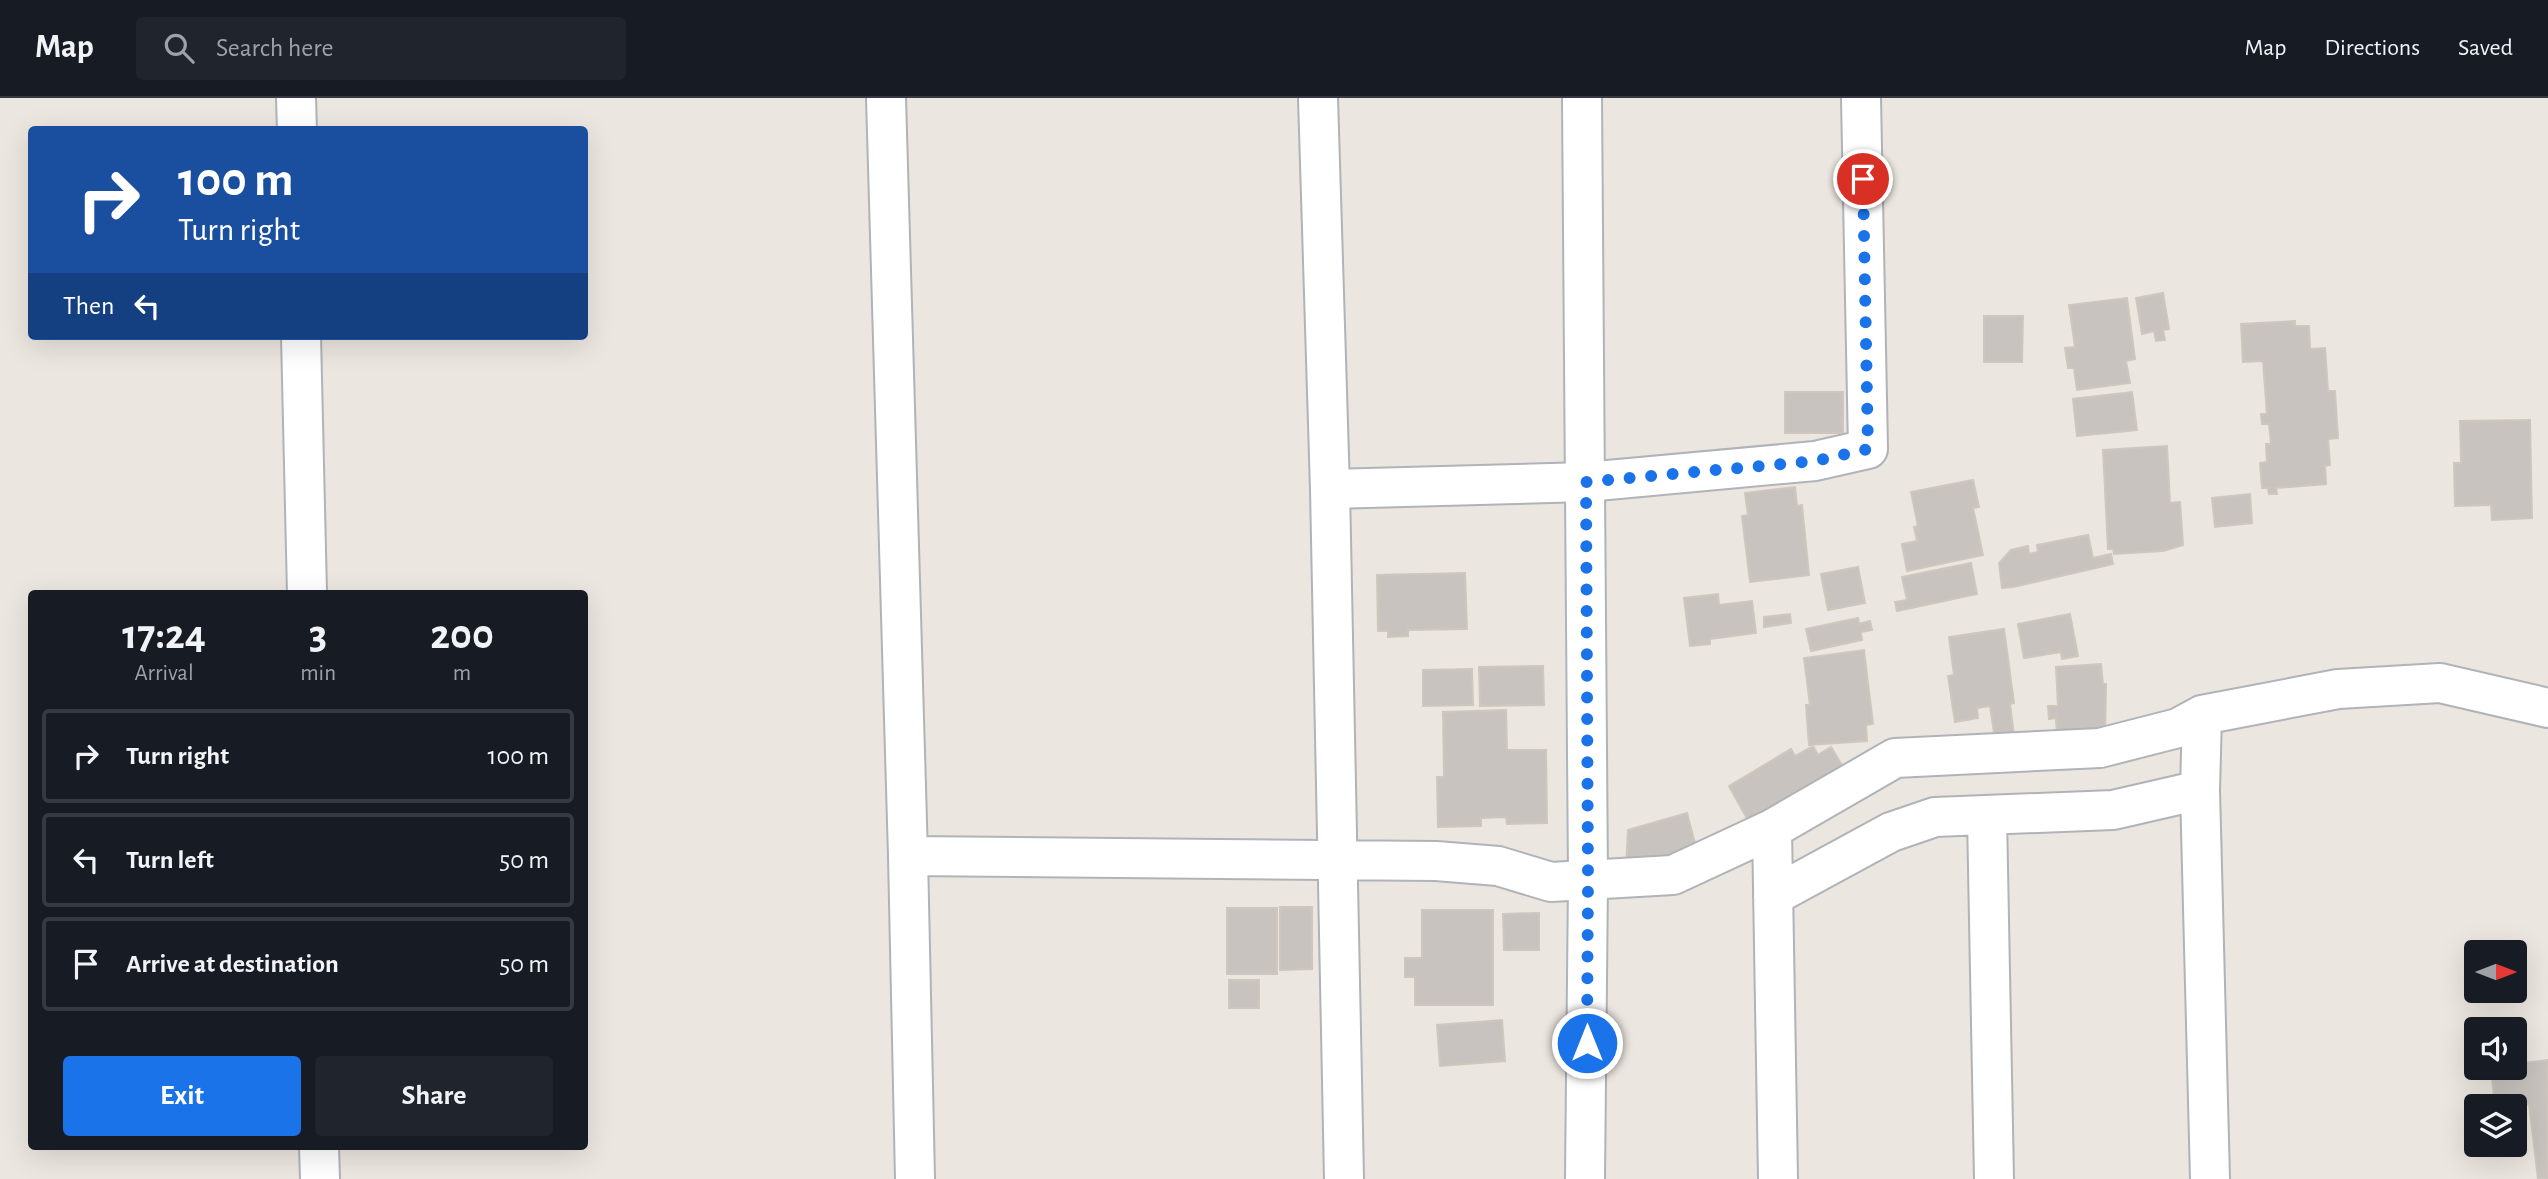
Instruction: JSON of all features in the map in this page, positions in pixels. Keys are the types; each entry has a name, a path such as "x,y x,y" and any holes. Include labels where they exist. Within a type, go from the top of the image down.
{"street":[{"path":"296,98 297,126"},
{"path":"886,98 915,1179"},
{"path":"1318,98 1330,489 1344,1179"},
{"path":"1582,98 1588,880 1585,1179"},
{"path":"1330,489 1586,482 1815,461 1868,449 1861,98"},
{"path":"302,340 307,590"},
{"path":"908,856 1436,861 1498,866 1551,882 1673,875 1772,829 1895,758 2100,748 2178,728 2202,715 2338,689 2441,683 2548,708"},
{"path":"2202,715 2200,790 2210,1179"},
{"path":"1773,897 1891,832 1935,817 2113,810 2200,790"},
{"path":"1987,816 1994,1179"},
{"path":"1772,829 1778,1179"},
{"path":"319,1150 320,1179"}],"building":[{"path":"2163,293 2169,329 2163,330 2165,340 2156,341 2154,331 2142,334 2136,298"},
{"path":"2127,298 2135,359 2126,361 2130,383 2077,390 2074,368 2068,368 2065,348 2075,347 2069,305"},
{"path":"1984,316 2023,316 2022,362 1984,362"},
{"path":"2295,321 2295,326 2309,326 2310,349 2325,348 2328,391 2335,391 2338,438 2328,439 2330,465 2325,466 2326,484 2276,488 2277,494 2269,494 2268,488 2262,488 2260,463 2267,462 2266,444 2271,444 2269,424 2262,424 2261,414 2267,414 2263,361 2243,362 2241,324"},
{"path":"1785,392 1843,392 1843,433 1785,433"},
{"path":"2132,392 2137,430 2077,436 2073,399"},
{"path":"2530,420 2532,518 2492,520 2491,505 2455,506 2454,463 2461,463 2460,421"},
{"path":"2167,446 2170,503 2180,502 2183,545 2163,551 2114,554 2113,549 2108,549 2103,450"},
{"path":"1973,480 1979,507 1973,508 1983,555 1907,571 1902,544 1917,541 1914,527 1918,526 1911,492"},
{"path":"1795,487 1797,506 1802,505 1809,575 1750,582 1742,516 1748,515 1745,493"},
{"path":"2250,494 2252,523 2215,527 2212,498"},
{"path":"2088,535 2093,558 2111,554 2113,564 2002,588 1999,563 2011,550 2028,546 2029,554 2038,552 2037,545"},
{"path":"1971,563 1977,594 1897,611 1895,602 1907,600 1902,577"},
{"path":"1858,567 1865,603 1828,610 1821,574"},
{"path":"1465,573 1467,629 1408,630 1408,636 1388,637 1388,631 1378,631 1377,575"},
{"path":"1718,594 1719,605 1752,601 1756,633 1710,639 1710,644 1690,646 1684,598"},
{"path":"1790,614 1791,623 1764,627 1764,617"},
{"path":"2070,614 2078,656 2062,659 2061,652 2024,658 2018,624"},
{"path":"1858,618 1859,624 1870,621 1872,630 1861,632 1862,640 1811,651 1806,629"},
{"path":"2004,629 2014,703 2010,704 2014,736 1995,739 1990,706 1977,708 1978,718 1955,722 1948,676 1954,675 1949,637"},
{"path":"1864,650 1873,724 1866,725 1867,741 1809,745 1806,705 1810,705 1804,658"},
{"path":"2101,664 2103,684 2106,684 2105,733 2057,735 2056,718 2049,719 2048,706 2058,706 2056,667"},
{"path":"1543,666 1544,705 1480,706 1479,667"},
{"path":"1472,669 1473,705 1423,706 1423,670"},
{"path":"1506,710 1507,750 1546,750 1547,823 1507,824 1506,817 1481,818 1481,826 1438,827 1437,777 1444,777 1443,712"},
{"path":"1813,746 1818,755 1831,747 1843,767 1749,822 1729,786 1791,749 1795,756"},
{"path":"1687,813 1696,847 1626,867 1628,830"},
{"path":"1280,907 1312,907 1312,969 1280,970"},
{"path":"1227,908 1277,908 1277,974 1227,974"},
{"path":"1422,910 1493,910 1493,1005 1415,1005 1415,977 1405,977 1405,958 1422,958"},
{"path":"1539,913 1539,950 1504,950 1503,914"},
{"path":"1229,980 1259,980 1259,1008 1229,1008"},
{"path":"1502,1020 1505,1061 1440,1066 1437,1025"},
{"path":"2548,1060 2548,1179 2538,1179 2527,1094 2494,1094 2492,1080 2527,1080 2527,1063"}],"route":[{"path":"1587,1043 1586,482 1815,461 1868,449 1863,179"}]}
